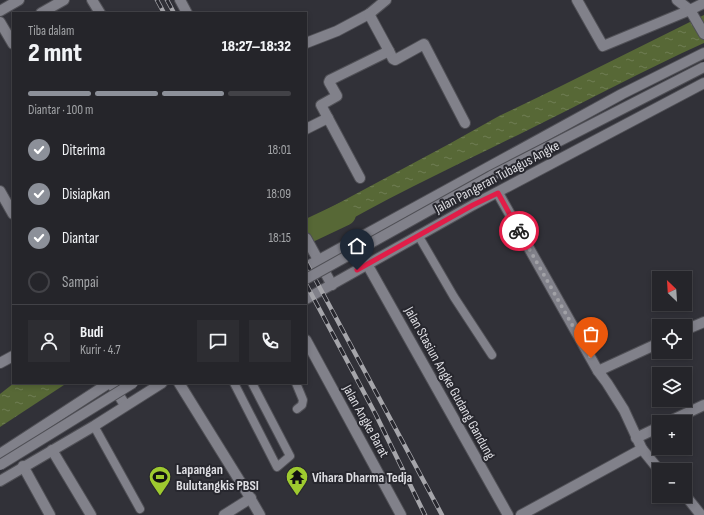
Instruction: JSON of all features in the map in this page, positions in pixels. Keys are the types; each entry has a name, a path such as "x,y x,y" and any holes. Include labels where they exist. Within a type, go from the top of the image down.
{"street":[{"path":"0,11 19,0"},
{"path":"43,12 64,0"},
{"path":"92,0 99,12"},
{"path":"180,0 186,12"},
{"path":"307,43 337,31 369,14 386,0"},
{"path":"577,0 602,46 691,11 704,4"},
{"path":"677,0 691,11 704,34"},
{"path":"369,14 393,59 395,60 424,44 465,123"},
{"path":"0,22 12,42"},
{"path":"360,178 321,105 336,96 329,82 330,80 388,51"},
{"name":"Jalan Pangeran Tubagus Angke","path":"307,266 622,94 704,53"},
{"name":"Jalan Pangeran Tubagus Angke","path":"307,278 491,176 704,67"},
{"name":"Jalan Pangeran Tubagus Angke","path":"307,298 473,205 704,83"},
{"path":"307,128 328,118"},
{"path":"0,191 12,212"},
{"path":"498,193 598,372 607,383 624,410 642,449 653,463"},
{"path":"307,240 332,285"},
{"path":"332,253 332,260 335,266 340,272 347,276"},
{"name":"Jalan Stasiun Angke Gudang Gandung","path":"367,264 508,515"},
{"path":"692,327 704,322"},
{"name":"Jalan Angke Barat","path":"307,342 402,515"},
{"path":"598,372 652,346"},
{"path":"0,363 12,357"},
{"path":"0,454 108,384"},
{"path":"111,384 125,405"},
{"path":"0,465 131,384"},
{"path":"0,481 94,426 160,384"},
{"path":"180,384 251,498 260,515"},
{"path":"683,415 704,405"},
{"path":"636,438 652,430"},
{"path":"521,515 642,449"},
{"path":"52,450 91,515"},
{"path":"24,466 50,515"},
{"path":"224,515 251,498"},
{"path":"691,503 700,515"}],"lane":[{"path":"418,235 454,297 492,354"},
{"path":"235,384 277,467 290,456 253,384"},
{"path":"296,384 304,400 302,405 297,409"},
{"path":"94,426 140,509"}],"water":[{"path":"704,15 704,43 422,182 318,238 309,219 499,116"},
{"path":"13,384 65,384 0,427 0,394"}],"waterway":[{"path":"307,232 344,214"}],"railway":[{"path":"157,0 163,12"},
{"path":"167,0 173,12"},
{"path":"307,264 442,515"},
{"path":"307,286 376,415 425,515"}],"way so far":[{"path":"519,231 591,358"}],"place":[{"name":"Lapangan Bulutangkis PBSI","path":"160,496"},
{"name":"Vihara Dharma Tedja","path":"297,496"}],"route":[{"path":"357,270 473,205 498,193 519,231"}]}
